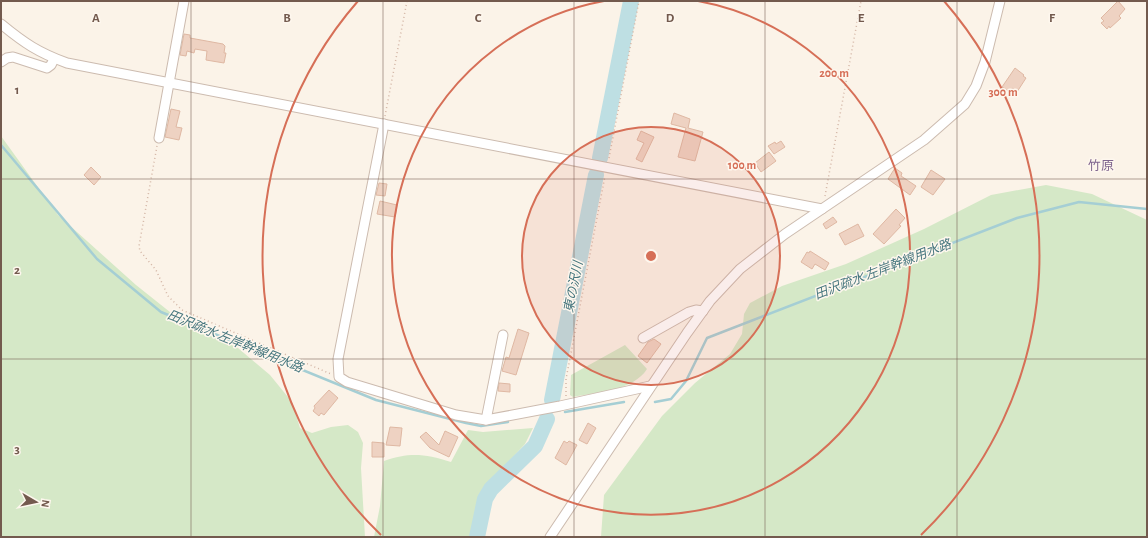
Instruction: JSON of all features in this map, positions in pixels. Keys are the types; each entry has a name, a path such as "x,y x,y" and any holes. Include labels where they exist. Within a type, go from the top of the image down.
{"street":[{"path":"159,138 184,1"},
{"path":"550,537 650,386 703,311 740,269 785,234 924,140 965,104 976,86 985,62 1000,1"},
{"path":"1,24 29,46 54,59 67,63 168,84 384,124 822,209"},
{"path":"1,62 7,58 13,57 48,68 54,59"},
{"path":"384,124 338,359 340,377 347,382 448,413 486,420 566,405 650,386"},
{"path":"643,338 689,312 696,310 703,311"},
{"path":"486,420 503,335"}],"path":[{"path":"384,124 407,1"},
{"path":"566,405 566,378 639,1"},
{"path":"822,209 861,1"},
{"path":"159,138 139,246 140,251 156,270 168,296 182,310 306,364 340,377"}],"green space":[{"path":"1,136 58,215 136,285 185,324 238,348 270,375 292,402 300,428 312,433 331,427 348,425 358,432 363,443 361,468 365,537 1,537"},
{"path":"1046,185 1092,194 1147,220 1147,537 601,537 604,495 662,416 695,383 730,354 742,334 744,314 750,303 782,286 846,264 924,229 991,195"},
{"path":"625,345 647,369 641,376 624,386 603,392 573,397 570,395 571,375"},
{"path":"533,428 525,444 482,490 477,503 472,537 374,537 380,506 384,461 402,456 418,455 451,462 468,430 483,432"}],"building":[{"path":"1118,1 1125,9 1119,16 1121,18 1107,29 1101,23 1104,21 1101,18"},
{"path":"184,34 190,35 190,38 223,44 225,46 224,53 226,53 224,63 206,60 207,51 195,49 194,53 187,51 186,56 180,55"},
{"path":"1015,68 1026,78 1017,92 1012,88 1010,92 1002,87"},
{"path":"171,109 180,111 176,127 182,128 179,140 165,137"},
{"path":"674,113 690,119 688,128 703,132 695,161 678,157 686,128 671,124"},
{"path":"641,131 654,137 642,162 636,159 644,143 637,140"},
{"path":"781,141 785,147 774,154 768,146 775,142 776,144"},
{"path":"769,152 776,161 761,172 755,163"},
{"path":"91,167 101,177 94,185 84,175"},
{"path":"895,168 902,173 901,176 916,186 910,195 888,179"},
{"path":"931,170 945,179 933,195 921,187"},
{"path":"379,183 387,184 385,196 376,195"},
{"path":"380,201 397,205 395,217 377,214"},
{"path":"896,209 905,218 899,225 901,226 884,244 873,234"},
{"path":"833,217 837,222 826,229 823,224"},
{"path":"858,224 864,236 845,245 839,234"},
{"path":"810,251 829,263 825,270 815,264 812,269 801,262 807,252 809,253"},
{"path":"518,329 529,333 516,375 502,371 506,357 509,358"},
{"path":"654,339 661,344 647,363 638,356 648,342"},
{"path":"499,383 510,384 510,392 498,391"},
{"path":"329,390 338,398 324,415 321,413 319,416 313,411 315,408 314,406"},
{"path":"588,423 596,428 587,444 579,440"},
{"path":"390,427 402,428 400,446 386,445"},
{"path":"445,431 458,437 449,457 430,448 420,437 426,432 439,445"},
{"path":"564,441 567,443 569,441 577,445 566,465 555,458"},
{"path":"372,442 384,443 384,457 372,457"}],"waterway":[{"name":"東の沢川","path":"600,158 631,1"},
{"name":"田沢疏水 左岸幹線用水路","path":"1,145 97,259 161,312 376,400 481,426 508,422"},
{"name":"東の沢川","path":"552,400 596,175"},
{"name":"田沢疏水 左岸幹線用水路","path":"655,402 671,399 686,381 707,338 1017,218 1079,202 1147,209"},
{"name":"田沢疏水 左岸幹線用水路","path":"565,412 624,402"},
{"name":"東の沢川","path":"477,537 485,499 491,489 535,446 547,419"}],"district":[{"name":"竹原","path":"1101,166"}]}
